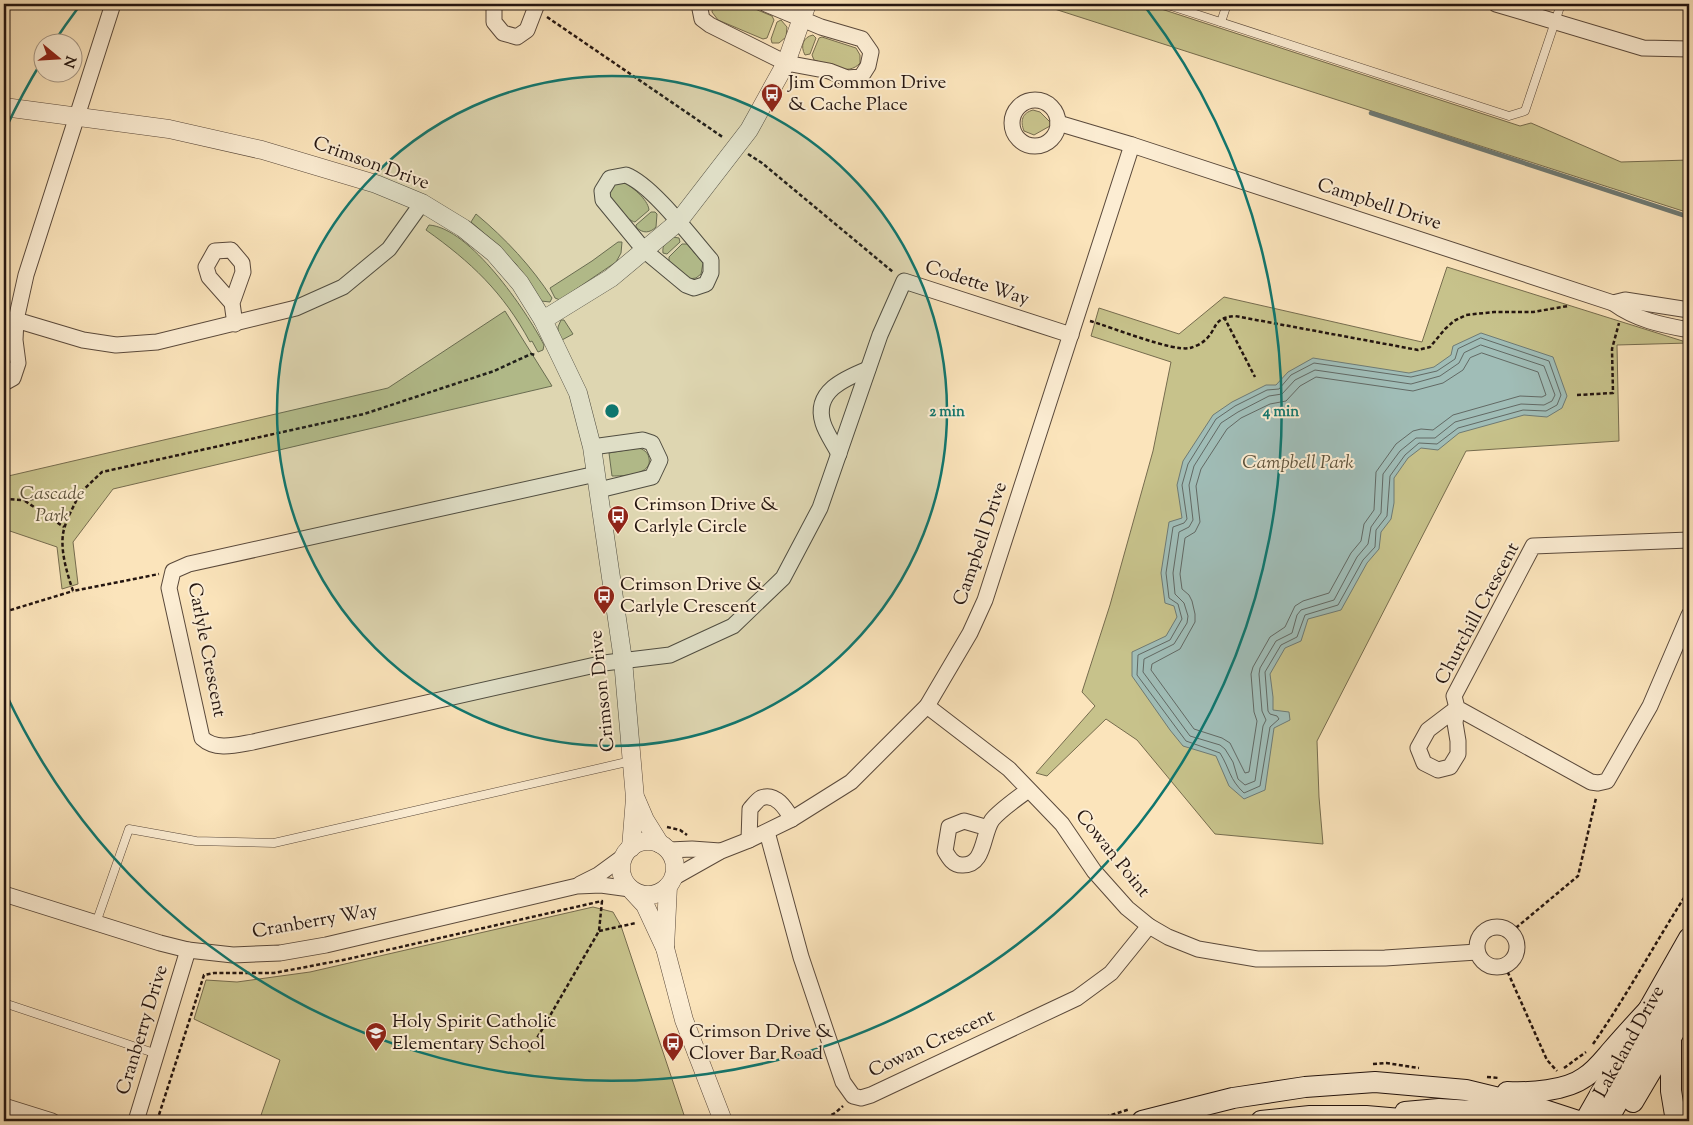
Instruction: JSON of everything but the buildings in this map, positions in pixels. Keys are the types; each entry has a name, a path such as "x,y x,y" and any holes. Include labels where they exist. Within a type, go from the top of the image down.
{"main road":[{"name":"Lakeland Drive","path":"1585,1121 1689,938"},
{"path":"1607,1121 1645,1054 1689,967"},
{"name":"Lakeland Drive","path":"1622,1121 1671,1040 1689,1006"},
{"path":"1142,1121 1233,1098 1305,1086 1375,1082 1466,1090 1530,1092 1563,1086 1584,1078 1597,1067 1648,1010"},
{"path":"1671,1040 1671,1091 1676,1121"},
{"path":"1466,1090 1532,1106 1578,1121"},
{"path":"1366,1116 1439,1109 1489,1112 1523,1121"},
{"path":"1261,1121 1310,1116 1366,1116 1424,1121"},
{"path":"1366,1116 1388,1121"}],"street":[{"path":"4,383 13,378 18,363 9,342 26,275 113,4"},
{"path":"494,4 494,22 503,33 517,37 527,30 536,7"},
{"path":"700,4 702,19 710,26 786,63 829,71 847,78 862,77 868,66 871,52 862,40 821,27 805,11 766,4"},
{"path":"1496,4 1643,48 1689,49"},
{"path":"544,320 611,278 678,222 749,130 786,63 805,11"},
{"name":"Crimson Drive","path":"4,108 169,129 262,150 376,184 422,203 462,228 494,253 520,282 544,320 578,393 592,447 623,660 631,761 636,798 645,820 665,847"},
{"name":"Campbell Drive","path":"1058,123 1132,145 1613,303 1628,314 1642,319 1689,330"},
{"name":"Campbell Drive","path":"670,882 722,851 750,840 792,819 851,782 927,706 970,633 985,600 1132,145"},
{"path":"626,175 634,178 678,222 711,260 711,273 706,284 694,288 686,285 646,250 603,200 602,191 610,178 626,175"},
{"path":"16,320 83,340 116,345 157,342 296,308 343,286 389,249 422,203"},
{"name":"Codette Way","path":"623,660 670,655 733,626 783,578 820,508 880,335 904,281 1071,335"},
{"name":"Campbell Drive","path":"1613,303 1625,300 1689,310"},
{"path":"232,303 234,324"},
{"path":"839,454 822,422 823,402 828,391 839,382 868,369"},
{"path":"592,447 643,440 652,443 660,460 652,477 598,482"},
{"name":"Carlyle Crescent","path":"598,482 189,564 173,571 170,588 202,738 208,744 220,747 253,742 623,660"},
{"name":"Churchill Crescent","path":"1689,540 1533,546 1454,696 1457,708 1591,782 1606,781 1650,706 1689,615"},
{"name":"Cowan Point","path":"927,706 1009,769 1062,824 1094,870 1127,908 1149,926 1168,937 1198,948 1257,959 1385,958 1477,952"},
{"path":"988,828 993,819 1028,790"},
{"path":"750,840 750,810 760,798 768,797 783,803 792,819"},
{"name":"Crimson Drive","path":"627,852 636,798"},
{"name":"Cowan Crescent","path":"766,832 801,957 843,1082 853,1096 861,1098 1077,998 1111,973 1149,926"},
{"path":"665,948 670,882 675,870 675,864 665,847 650,840 640,842 627,852 621,865 621,874 623,880 645,905 665,948 684,1020 723,1121"},
{"name":"Campbell Drive","path":"665,847 722,851"},
{"name":"Cranberry Way","path":"576,886 598,875 627,852"},
{"path":"631,890 644,895 655,894 670,882"},
{"name":"Cranberry Way","path":"4,894 160,943 188,950 233,955 280,952 326,945 576,886 601,885 631,890"},
{"path":"1499,927 1511,932 1515,937 1517,950 1511,962 1505,966 1492,967 1485,964 1477,952 1478,939 1486,930 1499,927"},
{"name":"Cranberry Drive","path":"136,1121 188,950"},
{"path":"4,1106 52,1121"}],"lane":[{"path":"1165,4 1510,116 1525,111 1561,4"},
{"path":"1221,22 1227,4"},
{"path":"96,923 129,829 196,841 274,843 631,761"},
{"path":"4,1003 156,1054"}],"path":[{"path":"536,7 717,133"},
{"path":"754,158 904,281"},
{"path":"1077,316 1175,348 1191,348 1205,340 1224,317 1235,316 1418,350 1430,347 1444,329 1466,315 1494,312 1532,312 1568,306"},
{"path":"1224,317 1255,377"},
{"path":"1577,395 1613,393 1612,350 1619,323"},
{"path":"73,591 66,572 63,539 64,527 80,494 102,472 364,414 494,371 531,354 536,355"},
{"path":"4,499 24,500 80,494"},
{"path":"24,500 64,527"},
{"path":"4,612 73,591 173,571"},
{"path":"1511,932 1578,876 1596,798"},
{"path":"665,825 680,830 688,836"},
{"path":"1505,966 1547,1060 1558,1072 1588,1051 1618,1008 1689,890"},
{"path":"157,1121 204,974 274,973 602,901 599,931 530,1052"},
{"path":"599,931 630,925"},
{"path":"820,1121 835,1113 853,1096"}],"green space":[{"path":"713,4 743,4 772,16 774,20 767,38 763,39 718,20 712,12"},
{"path":"1039,4 1146,4 1520,126 1531,123 1621,162 1689,160 1689,213"},
{"path":"781,20 787,27 786,37 779,43 772,43 771,39 777,22"},
{"path":"813,35 816,38 810,54 805,55 803,42"},
{"path":"822,37 856,48 860,55 860,63 850,69 844,69 814,60 812,55 819,38"},
{"path":"1033,110 1040,112 1051,123 1050,126 1034,135 1024,131 1022,124 1024,115"},
{"path":"622,181 638,193 648,206 649,210 635,222 619,210 610,196 609,192 613,185"},
{"path":"651,212 657,214 656,227 651,231 641,231 636,225"},
{"path":"476,214 498,233 527,264 552,298 550,302 541,301 516,264 471,222"},
{"path":"429,225 445,230 462,240 479,255 511,292 536,330 544,345 543,350 538,352 509,308 485,279 472,266 426,230"},
{"path":"673,237 679,238 680,242 667,254 663,253 665,243"},
{"path":"618,242 622,242 621,253 616,262 560,300 555,298 550,288"},
{"path":"682,244 687,244 703,263 701,274 696,278 689,279 669,262 669,257"},
{"name":"Campbell Park","path":"1447,267 1689,343 1617,345 1619,441 1466,451 1317,741 1323,844 1215,834 1137,740 1106,719 1047,776 1036,773 1095,706 1082,692 1110,605 1153,451 1171,362 1091,336 1099,308 1179,334 1224,297 1422,342"},
{"name":"Cascade Park","path":"505,311 552,386 113,489 73,542 78,584 62,589 57,547 4,529 4,477 388,388"},
{"path":"561,320 564,320 573,334 562,340 558,338 558,327"},
{"path":"638,448 645,451 649,458 649,464 646,468 636,473 612,476 609,453"},
{"path":"593,907 613,912 621,926 686,1121 259,1121 280,1060 194,1019 206,980 237,982 310,972"}],"water":[{"path":"1481,333 1553,357 1567,396 1562,408 1547,417 1524,415 1459,433 1438,450 1421,448 1408,458 1394,478 1394,503 1391,519 1381,532 1379,549 1367,563 1341,610 1308,619 1301,641 1285,648 1270,674 1273,710 1289,712 1290,720 1274,728 1265,790 1244,799 1229,786 1216,756 1183,746 1132,676 1132,652 1166,636 1177,617 1174,606 1165,603 1161,573 1169,522 1182,518 1177,485 1183,461 1213,415 1232,402 1266,385 1276,385 1288,372 1313,358 1409,373 1434,367 1451,355 1453,346"}],"waterway":[{"path":"1371,113 1689,217"}],"place":[{"name":"Jim Common Drive & Cache Place","path":"772,113"},
{"name":"Crimson Drive & Carlyle Circle","path":"618,535"},
{"name":"Crimson Drive & Carlyle Crescent","path":"604,615"},
{"name":"Holy Spirit Catholic Elementary School","path":"376,1052"},
{"name":"Crimson Drive & Clover Bar Road","path":"673,1062"}]}
